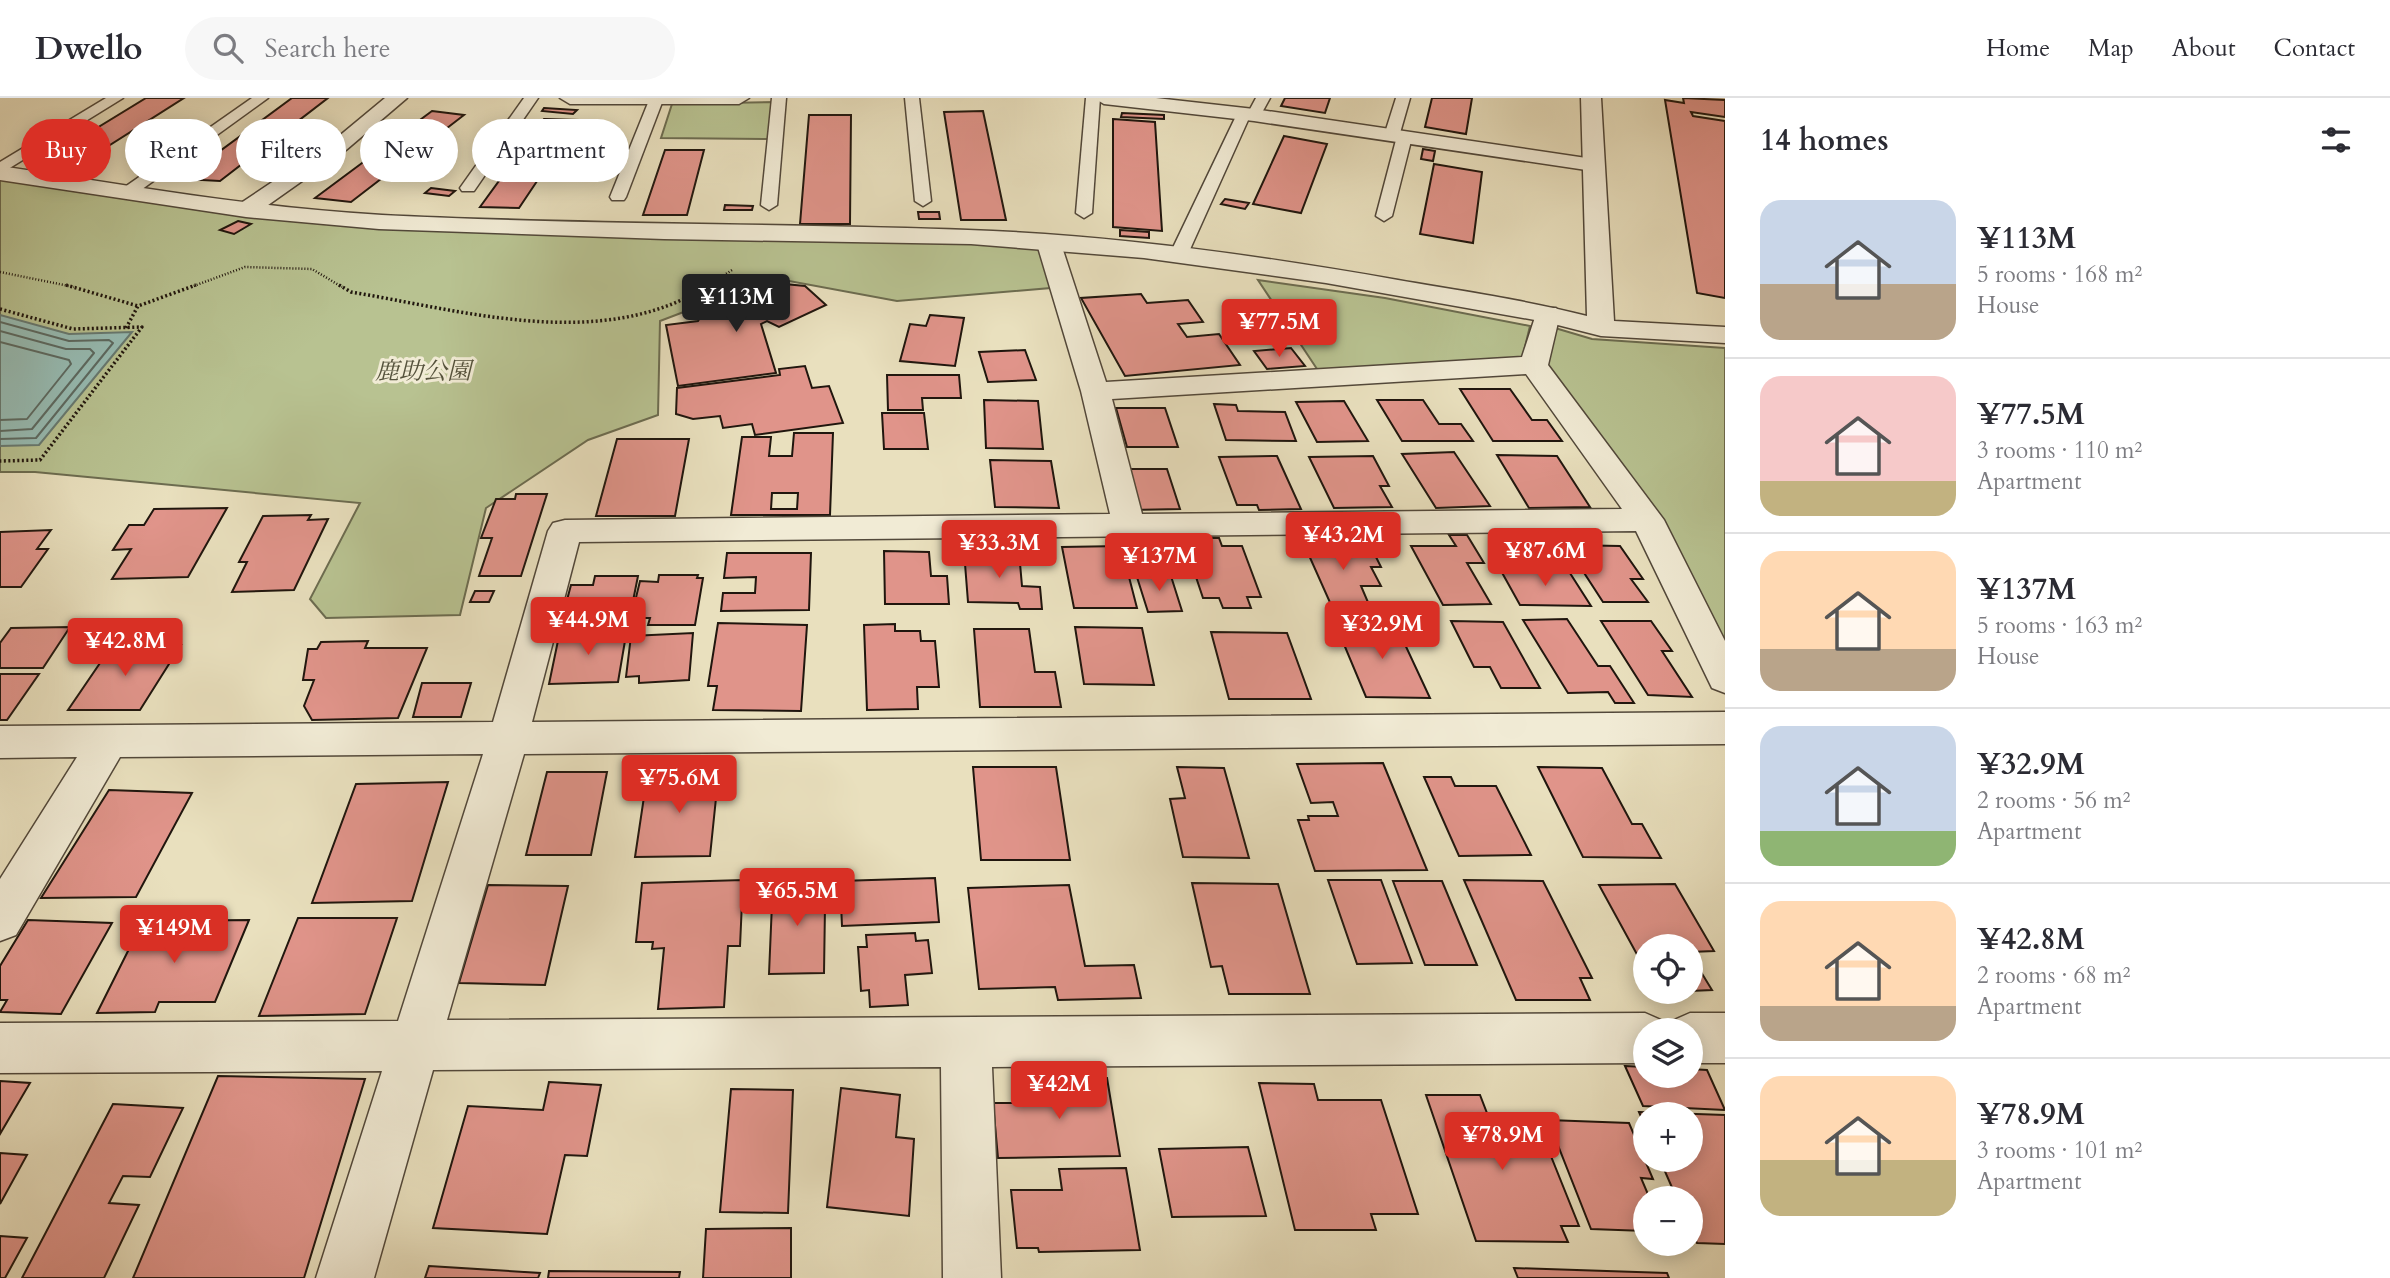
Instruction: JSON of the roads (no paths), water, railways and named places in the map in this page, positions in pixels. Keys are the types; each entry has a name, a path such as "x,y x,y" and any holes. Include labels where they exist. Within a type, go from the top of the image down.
{"street":[{"path":"246,210 339,146 397,98"},
{"path":"570,98 739,98"},
{"path":"1104,98 1254,109 1398,136 1593,166"},
{"path":"1591,98 1601,328"},
{"path":"0,171 246,210 379,222 664,232 971,237 1049,243 1326,275 1547,314 1601,328 1725,335"},
{"path":"1049,243 1095,391 1129,526"},
{"path":"1534,365 1547,314"},
{"path":"1095,391 1534,365"},
{"path":"1534,365 1647,520 1725,678"},
{"path":"345,1278 508,738 565,531 1647,520"},
{"path":"0,742 1725,728"},
{"path":"0,920 108,743"},
{"path":"0,1048 966,1040 1633,1038"},
{"path":"1703,1038 1725,1038"},
{"path":"966,1040 972,1278"}],"lane":[{"path":"0,171 116,98"},
{"path":"128,192 261,98"},
{"path":"468,188 531,98"},
{"path":"769,205 779,98"},
{"path":"912,98 923,201"},
{"path":"1084,213 1093,98"},
{"path":"1384,216 1403,98"},
{"path":"618,197 656,100"},
{"path":"1178,256 1254,109"}],"water":[{"path":"0,315 69,334 132,332 39,445 0,446"}],"park label":[{"name":"鹿助公園","path":"423,371"}]}
